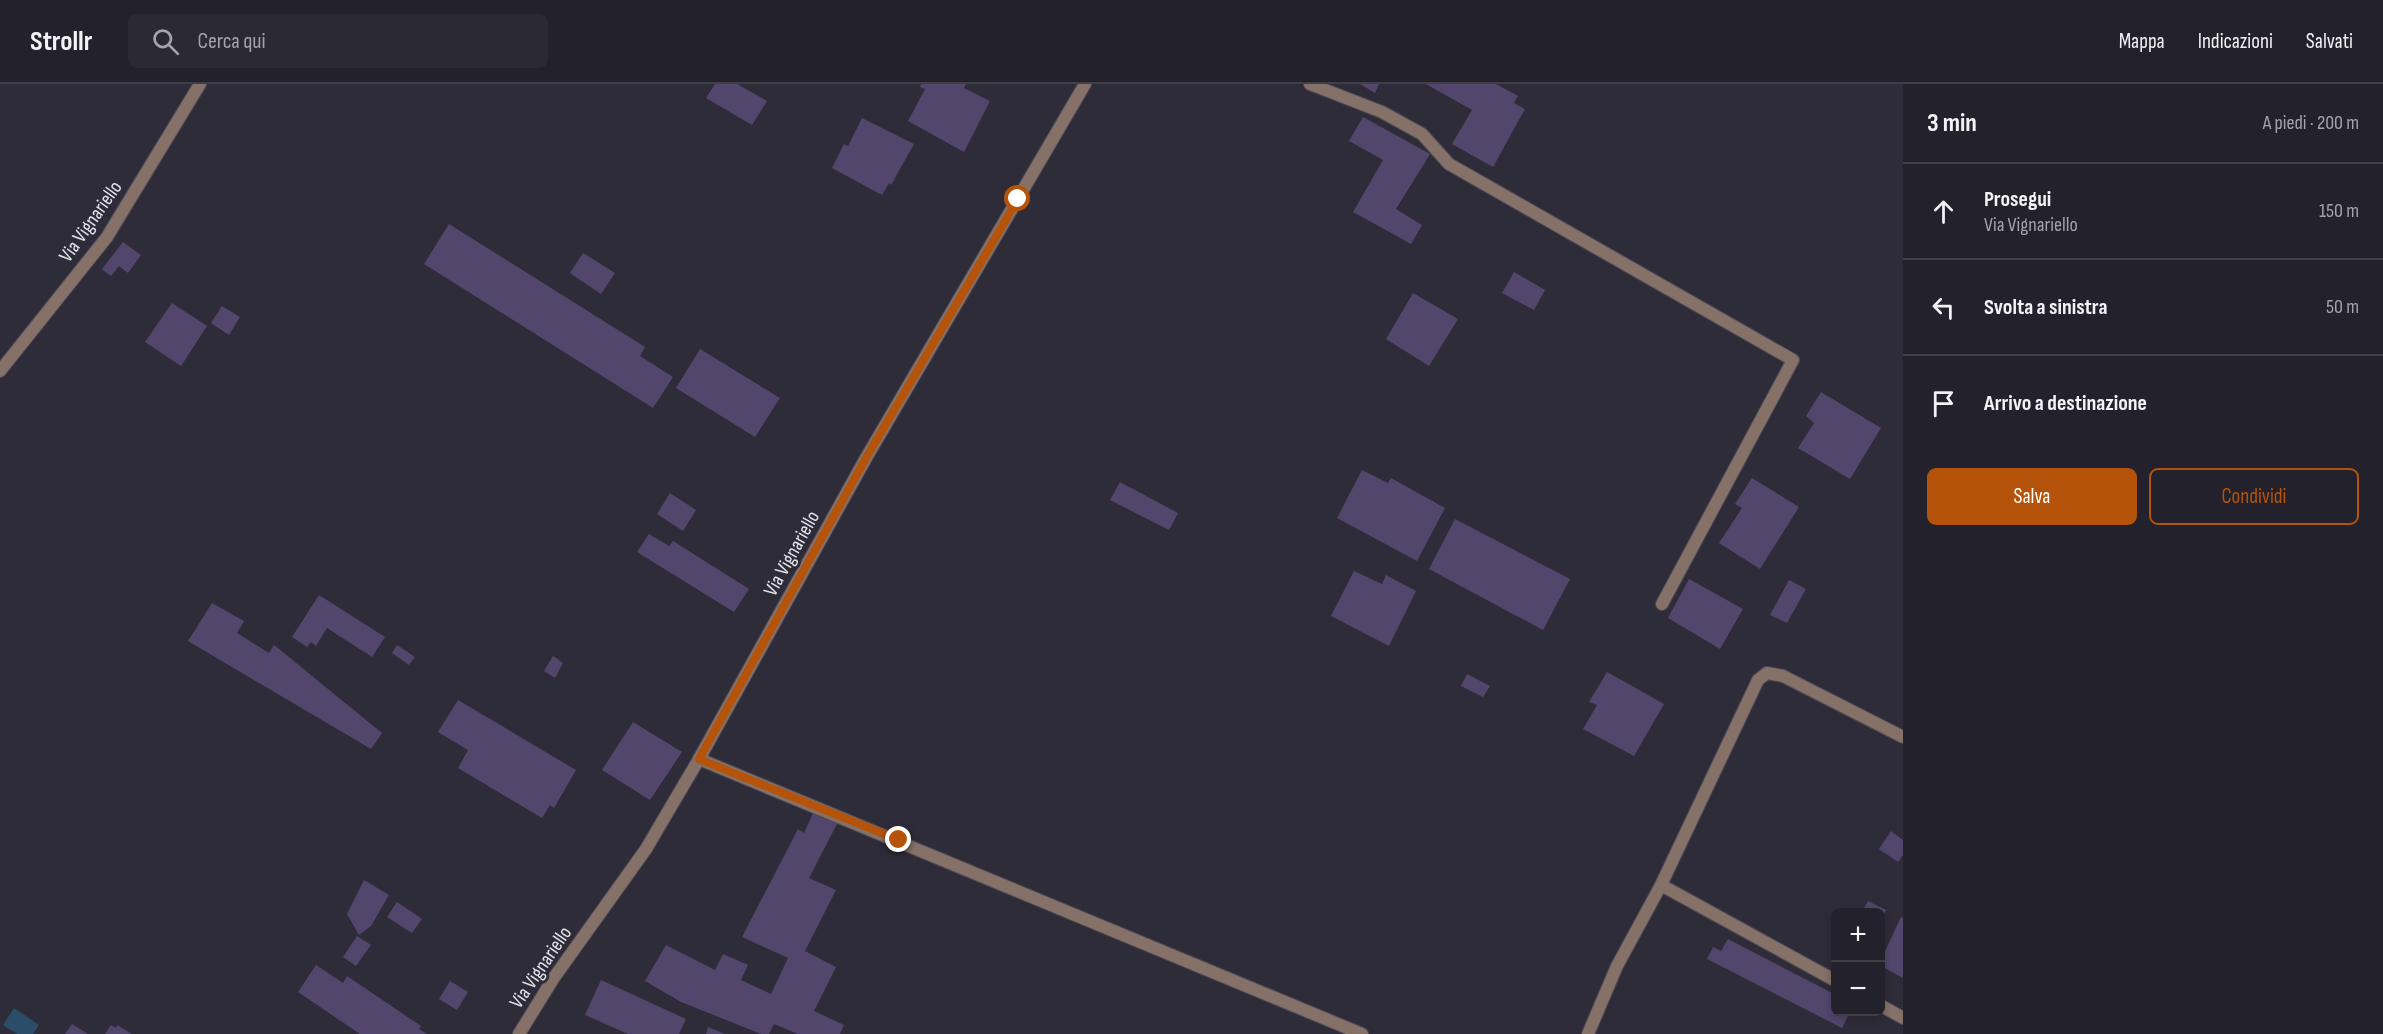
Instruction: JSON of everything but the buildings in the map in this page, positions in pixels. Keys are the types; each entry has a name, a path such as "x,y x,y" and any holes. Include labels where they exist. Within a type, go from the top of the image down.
{"street":[{"name":"Via Vignariello","path":"0,371 106,237 200,84"},
{"name":"Via Vignariello","path":"519,1034 553,979 646,849 699,759 866,458 1085,84"},
{"path":"1310,84 1382,112 1422,134 1449,164 1793,360 1662,604"},
{"path":"1588,1034 1617,966 1661,885 1758,680 1767,673 1783,676 1903,737"},
{"path":"699,759 1362,1034"},
{"path":"1661,885 1831,978"},
{"path":"1885,1007 1903,1018"}],"water":[{"path":"14,1008 39,1025 33,1034 17,1034 3,1025"}],"route":[{"path":"899,840 699,759 866,458 1018,199"}]}
